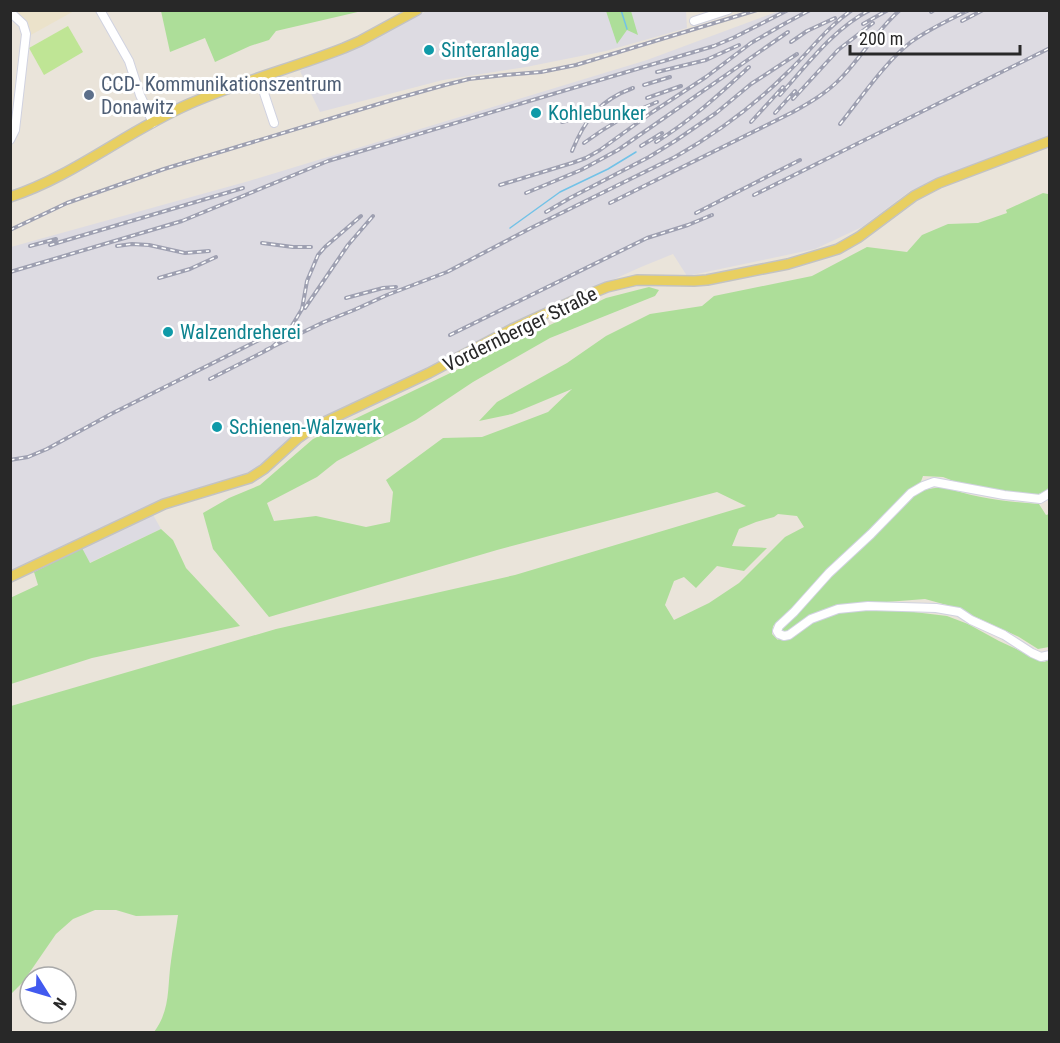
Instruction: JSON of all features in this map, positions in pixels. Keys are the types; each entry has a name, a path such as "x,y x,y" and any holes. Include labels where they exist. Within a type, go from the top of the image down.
{"main road":[{"path":"10,197 41,185 188,104 346,47 417,10"},
{"name":"Vordernberger Straße","path":"10,578 164,504 250,478 312,429 573,301 607,287 628,282 647,279 707,280 788,264 838,249 859,237 914,196 939,183 1050,141"}],"street":[{"path":"100,10 129,61 140,95 153,123"},
{"path":"694,21 728,10"},
{"path":"10,12 23,24 26,34 15,130 10,140"},
{"path":"259,78 274,123"},
{"path":"1050,493 1040,499 934,482 923,486 911,493 829,573 779,626 777,631 784,636 789,635 821,614 848,607 936,608 959,612 1041,657 1050,655"}],"shaded area":[{"path":"15,11 74,11 29,36 29,27"},
{"path":"427,11 686,11 687,28 606,51 443,80 320,112 300,71 353,48"},
{"path":"779,11 1049,11 1049,136 910,191 862,227 815,249 687,276 673,254 641,267 541,312 302,431 259,467 243,475 212,486 11,575 11,247 249,181 647,60"},
{"path":"152,513 161,529 89,563 82,548"}],"green space":[{"path":"161,10 362,11 276,31 269,40 215,62 205,38 170,52"},
{"path":"606,11 631,11 638,35 627,30 617,44"},
{"path":"68,26 83,52 44,75 29,48"},
{"path":"1043,193 1049,193 1049,487 1046,491 1036,495 990,490 964,485 943,477 923,476 920,484 773,626 772,634 778,640 829,613 889,609 947,616 1044,662 1049,660 1049,1032 154,1032 166,1007 178,915 136,916 116,910 95,910 73,919 56,934 35,965 18,965 18,987 11,994 11,706 276,629 515,575 746,506 717,492 497,550 269,617 213,549 203,513 229,498 260,485 313,439 606,298 649,287 659,290 655,296 550,338 473,382 416,420 337,461 317,477 267,503 274,521 316,516 366,527 390,522 393,492 386,480 443,438 482,437 548,412 572,389 512,414 479,421 497,402 567,363 606,336 650,314 702,306 714,296 812,276 867,247 907,252 922,235 948,224 978,223 1007,213 1006,210","holes":["778,514 797,516 804,527 785,537 739,583 709,603 674,620 665,605 674,581 684,577 696,588 717,566 744,571 767,548 732,546 739,529"]},
{"path":"942,487 990,499 1039,504 1046,515 1049,514 1049,647 1038,649 1019,637 954,607 925,599 848,605 790,632 782,630 782,626 809,596 908,501 921,490"},
{"path":"161,529 173,540 186,568 240,626 92,658 11,684 10,598 38,585 34,572 82,548 90,563"}],"waterway":[{"path":"621,10 627,29"},
{"path":"510,228 560,192 608,169 636,152"}],"railway":[{"path":"10,230 67,203 164,169 395,99 469,79 541,72 576,65 757,10"},
{"path":"10,272 182,221 328,161 714,46 788,10"},
{"path":"500,185 586,158 706,77 751,43 810,10"},
{"path":"266,350 324,322 447,272 675,157 749,107 789,71 834,24 852,10"},
{"path":"780,95 832,37 870,10"},
{"path":"863,24 888,10"},
{"path":"610,203 793,112 819,96 842,77 900,10"},
{"path":"840,124 883,69 911,42 969,10"},
{"path":"962,21 983,10"},
{"path":"791,42 807,31 835,18"},
{"path":"793,99 838,50 873,23"},
{"path":"526,193 581,170 618,150 788,32"},
{"path":"657,72 706,60 739,45"},
{"path":"754,195 1050,48"},
{"path":"546,212 675,141 716,113 751,84 797,54"},
{"path":"656,142 693,116 749,67"},
{"path":"644,85 670,77"},
{"path":"647,98 681,86"},
{"path":"751,122 783,87"},
{"path":"572,151 582,129 595,112 611,98 633,88"},
{"path":"775,113 795,91"},
{"path":"584,143 619,120 657,102"},
{"path":"562,122 595,113"},
{"path":"641,146 662,133"},
{"path":"696,213 800,160"},
{"path":"50,245 243,188"},
{"path":"450,335 647,238 712,215"},
{"path":"210,379 271,348 287,334 302,309 307,281 318,255 361,216"},
{"path":"305,308 348,245 373,216"},
{"path":"30,246 56,239"},
{"path":"262,243 311,247"},
{"path":"117,246 149,245 185,253 209,251"},
{"path":"159,278 190,269 216,257"},
{"path":"346,298 383,288 396,287"},
{"path":"10,460 28,457 47,449 111,414 285,327"}],"place":[{"name":"Sinteranlage","path":"429,50"},
{"name":"CCD- Kommunikationszentrum Donawitz","path":"89,95"},
{"name":"Kohlebunker","path":"536,113"},
{"name":"Walzendreherei","path":"168,332"},
{"name":"Schienen-Walzwerk","path":"217,427"}]}
